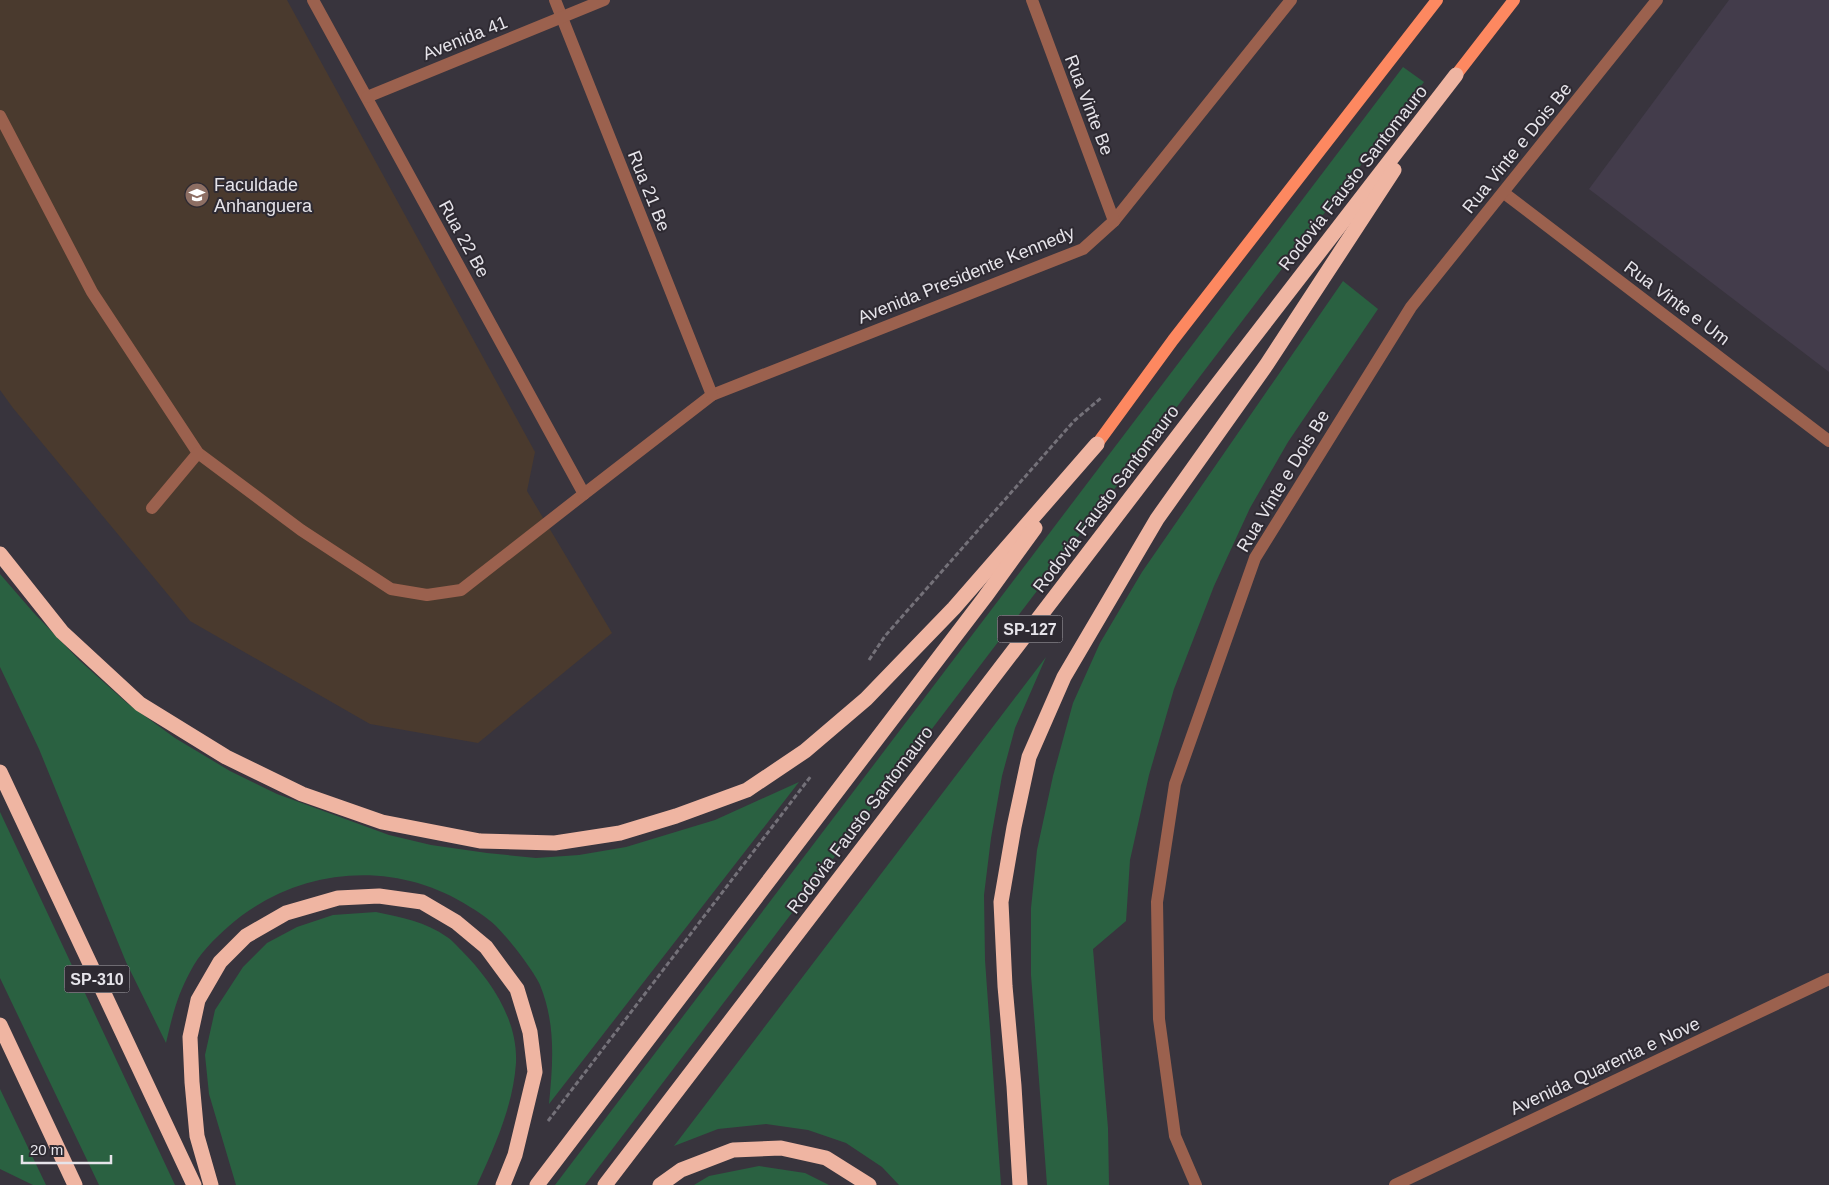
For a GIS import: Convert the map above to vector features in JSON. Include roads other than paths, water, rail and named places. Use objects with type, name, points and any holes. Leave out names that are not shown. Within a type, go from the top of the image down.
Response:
[{"type":"highway","name":"Rodovia Fausto Santomauro","points":[[605,1185],[1456,75]]},
{"type":"highway","points":[[1020,1185],[1005,986],[1001,902],[1029,757],[1064,677],[1157,519],[1267,364],[1456,75]]},
{"type":"highway","name":"Rodovia Fausto Santomauro","points":[[537,1185],[985,597],[1097,444]]},
{"type":"highway","points":[[0,554],[62,632],[140,704],[226,757],[302,794],[382,822],[480,841],[555,843],[620,833],[676,816],[747,790],[806,751],[866,699],[954,608],[1097,444]]},
{"type":"highway","name":"SP-310","points":[[0,772],[194,1185]]},
{"type":"highway","points":[[211,1185],[197,1136],[190,1037],[198,1000],[220,962],[246,936],[286,913],[338,898],[379,896],[422,902],[456,922],[486,947],[517,989],[530,1032],[535,1072],[515,1155],[503,1185]]},
{"type":"highway","points":[[0,1025],[76,1185]]},
{"type":"highway","points":[[660,1185],[681,1170],[733,1150],[781,1148],[826,1158],[869,1185]]},
{"type":"main road","points":[[1424,17],[1428,0]]},
{"type":"main road","points":[[1097,444],[1173,340],[1437,0]]},
{"type":"main road","points":[[1456,75],[1514,0]]},
{"type":"street","name":"Rua 22 Be","points":[[313,0],[584,494]]},
{"type":"street","name":"Rua 21 Be","points":[[554,0],[712,395]]},
{"type":"street","name":"Avenida 41","points":[[367,97],[604,0]]},
{"type":"street","name":"Rua Vinte Be","points":[[1032,0],[1114,221]]},
{"type":"street","name":"Avenida Presidente Kennedy","points":[[0,116],[92,292],[198,453],[301,530],[391,589],[427,595],[461,590],[712,395],[1083,249],[1114,221],[1291,0]]},
{"type":"street","name":"Rua Vinte e Dois Be","points":[[1196,1185],[1175,1136],[1159,1019],[1157,902],[1174,784],[1255,558],[1412,307],[1657,0]]},
{"type":"street","name":"Rua Vinte e Um","points":[[1504,193],[1829,440]]},
{"type":"street","points":[[152,508],[198,453]]},
{"type":"street","name":"Avenida Quarenta e Nove","points":[[1396,1185],[1829,979]]},
{"type":"place","name":"Faculdade Anhanguera","points":[[197,195]]}]
